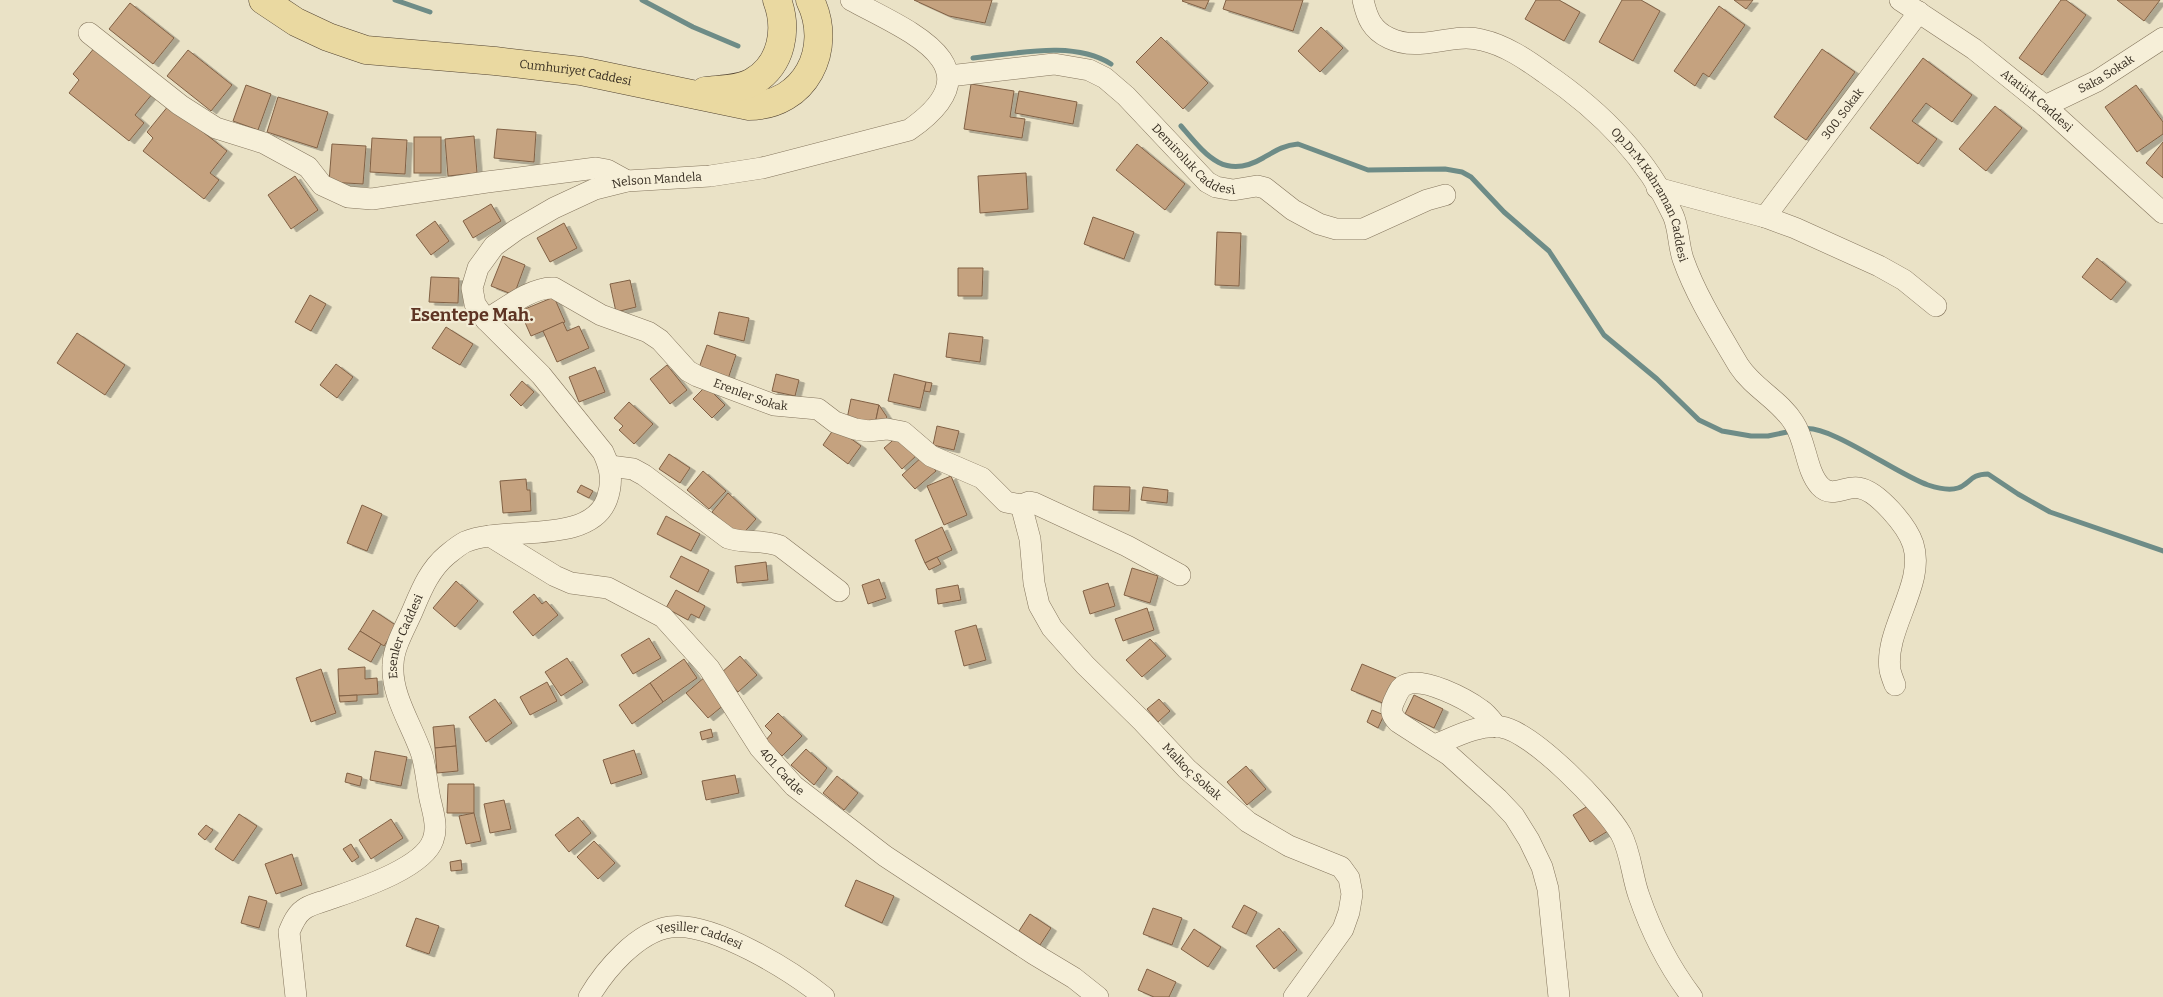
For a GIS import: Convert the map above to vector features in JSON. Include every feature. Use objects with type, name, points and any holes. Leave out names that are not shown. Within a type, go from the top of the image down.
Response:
[{"type":"main road","name":"Cumhuriyet Caddesi","points":[[263,0],[296,22],[328,37],[366,50],[495,61],[581,71],[749,106],[764,106],[788,97],[807,77],[813,64],[818,43],[818,25],[810,0]]},
{"type":"main road","points":[[691,93],[740,87],[754,81],[766,71],[776,57],[783,40],[783,26],[777,0]]},
{"type":"street","points":[[851,0],[928,44],[943,59],[949,76]]},
{"type":"street","name":"Op.Dr.M.Kahraman Caddesi","points":[[1363,0],[1367,18],[1374,28],[1394,40],[1407,44],[1422,44],[1465,37],[1482,40],[1496,45],[1537,67],[1564,86],[1610,125],[1644,166],[1673,216],[1683,258],[1739,366],[1746,376],[1799,431],[1815,478],[1821,487],[1829,492],[1839,492],[1854,487],[1862,488],[1870,493],[1901,522],[1914,546],[1914,575],[1901,612],[1890,657],[1890,670],[1895,685]]},
{"type":"street","name":"Atatürk Caddesi","points":[[1900,0],[1974,49],[2045,106],[2163,213]]},
{"type":"street","name":"300. Sokak","points":[[1765,217],[1919,12]]},
{"type":"street","points":[[89,33],[180,105],[216,128],[264,143],[308,168],[322,185],[348,197],[372,199],[596,168],[607,170],[627,181]]},
{"type":"street","name":"Saka Sokak","points":[[2045,106],[2097,81],[2163,38]]},
{"type":"street","name":"Demiroluk Caddesi","points":[[949,76],[1054,64],[1089,70],[1105,78],[1126,96],[1207,182],[1216,187],[1233,190],[1257,186],[1265,188],[1293,210],[1319,224],[1336,229],[1362,229],[1418,203],[1445,195]]},
{"type":"street","name":"Nelson Mandela","points":[[610,466],[603,452],[547,382],[486,320],[475,304],[472,288],[478,268],[494,246],[516,230],[554,208],[595,189],[627,181],[710,176],[762,168],[909,130],[926,119],[940,101],[949,76]]},
{"type":"street","points":[[1657,188],[1765,217],[1879,266],[1904,280],[1936,306]]},
{"type":"street","name":"Erenler Sokak","points":[[486,320],[534,291],[548,287],[554,288],[601,315],[648,332],[660,340],[688,372],[774,405],[818,409],[835,422],[855,429],[868,431],[887,429],[903,432],[931,456],[977,474],[1006,502],[1021,505],[1029,502],[1034,503],[1127,546],[1180,575]]},
{"type":"street","points":[[610,466],[633,469],[644,475],[728,538],[737,541],[771,542],[780,546],[839,591]]},
{"type":"street","name":"Esenler Caddesi","points":[[296,997],[290,932],[292,924],[302,910],[378,881],[407,867],[424,854],[433,840],[435,822],[422,756],[397,692],[392,666],[397,648],[415,604],[435,566],[465,542],[490,536],[569,528],[584,524],[596,516],[605,504],[611,486],[610,466]]},
{"type":"street","name":"Malkoç Sokak","points":[[1021,505],[1030,539],[1034,583],[1039,605],[1052,628],[1085,665],[1144,722],[1187,769],[1248,822],[1289,846],[1341,867],[1349,878],[1352,894],[1349,912],[1343,929],[1294,997]]},
{"type":"street","name":"401. Cadde","points":[[490,536],[555,576],[570,583],[608,588],[663,616],[709,668],[760,748],[794,786],[885,856],[1034,954],[1074,978],[1098,997]]},
{"type":"street","points":[[1497,727],[1484,711],[1423,682],[1406,684],[1400,688],[1393,703],[1392,716],[1410,730],[1435,745],[1498,799],[1514,816],[1529,840],[1542,867],[1548,889],[1559,997]]},
{"type":"street","points":[[1435,745],[1476,729],[1497,727],[1512,730],[1532,741],[1581,787],[1616,827],[1624,844],[1639,898],[1669,960],[1692,997]]},
{"type":"street","name":"Yeşiller Caddesi","points":[[589,997],[602,975],[624,954],[642,939],[670,927],[700,929],[755,952],[824,997]]},
{"type":"building","points":[[914,0],[992,0],[985,23],[949,16]]},
{"type":"building","points":[[1183,0],[1209,0],[1205,9]]},
{"type":"building","points":[[1226,0],[1303,0],[1293,31],[1223,9]]},
{"type":"building","points":[[1536,0],[1559,0],[1580,12],[1564,41],[1525,19]]},
{"type":"building","points":[[1622,0],[1641,0],[1660,11],[1633,61],[1599,42]]},
{"type":"building","points":[[1734,0],[1753,0],[1746,9]]},
{"type":"building","points":[[2061,0],[2066,0],[2086,15],[2042,75],[2019,58]]},
{"type":"building","points":[[2117,0],[2160,0],[2144,21]]},
{"type":"building","points":[[130,3],[174,38],[153,64],[109,29]]},
{"type":"building","points":[[1719,6],[1745,25],[1709,77],[1703,73],[1695,86],[1674,71]]},
{"type":"building","points":[[1321,27],[1343,48],[1320,72],[1298,51]]},
{"type":"building","points":[[1161,37],[1208,83],[1183,109],[1136,62]]},
{"type":"building","points":[[95,47],[153,93],[135,115],[144,123],[129,141],[69,93],[79,80],[73,74]]},
{"type":"building","points":[[1822,49],[1855,72],[1806,140],[1774,117]]},
{"type":"building","points":[[188,50],[232,85],[211,111],[167,76]]},
{"type":"building","points":[[1923,58],[1972,95],[1952,122],[1926,103],[1912,121],[1937,139],[1918,164],[1870,128]]},
{"type":"building","points":[[971,84],[1014,91],[1010,117],[1025,119],[1022,138],[964,129]]},
{"type":"building","points":[[246,85],[271,94],[258,130],[233,121]]},
{"type":"building","points":[[2136,85],[2163,122],[2163,134],[2137,152],[2105,107]]},
{"type":"building","points":[[1019,91],[1077,102],[1073,124],[1015,113]]},
{"type":"building","points":[[278,97],[328,112],[317,148],[267,132]]},
{"type":"building","points":[[169,105],[227,151],[210,173],[219,180],[204,199],[143,151],[153,138],[147,132]]},
{"type":"building","points":[[1995,106],[2022,128],[1986,171],[1959,149]]},
{"type":"building","points":[[497,129],[536,132],[534,162],[494,158]]},
{"type":"building","points":[[474,136],[477,173],[448,176],[445,139]]},
{"type":"building","points":[[414,137],[441,137],[441,173],[414,173]]},
{"type":"building","points":[[372,138],[407,140],[405,174],[370,172]]},
{"type":"building","points":[[2163,142],[2163,178],[2146,163]]},
{"type":"building","points":[[332,144],[366,146],[363,184],[329,182]]},
{"type":"building","points":[[1137,144],[1185,184],[1165,210],[1116,170]]},
{"type":"building","points":[[1026,173],[1028,209],[980,213],[978,176]]},
{"type":"building","points":[[295,176],[318,210],[291,229],[268,195]]},
{"type":"building","points":[[491,204],[501,221],[473,238],[463,221]]},
{"type":"building","points":[[1093,217],[1134,232],[1124,259],[1084,244]]},
{"type":"building","points":[[435,221],[449,241],[431,255],[416,235]]},
{"type":"building","points":[[564,223],[577,248],[550,262],[537,238]]},
{"type":"building","points":[[1217,232],[1241,233],[1239,286],[1215,285]]},
{"type":"building","points":[[503,256],[525,265],[514,295],[491,286]]},
{"type":"building","points":[[2097,258],[2126,282],[2111,300],[2082,277]]},
{"type":"building","points":[[958,268],[983,268],[982,296],[958,296]]},
{"type":"building","points":[[431,277],[459,278],[458,303],[429,302]]},
{"type":"building","points":[[630,280],[636,307],[616,312],[610,284]]},
{"type":"building","points":[[310,295],[326,304],[311,331],[295,322]]},
{"type":"building","points":[[554,297],[565,322],[531,336],[520,311]]},
{"type":"building","points":[[719,312],[749,318],[744,341],[714,334]]},
{"type":"building","points":[[563,322],[567,331],[579,326],[589,348],[557,362],[543,331]]},
{"type":"building","points":[[446,327],[473,344],[460,365],[432,348]]},
{"type":"building","points":[[77,333],[125,365],[105,395],[57,363]]},
{"type":"building","points":[[949,333],[983,337],[980,362],[946,357]]},
{"type":"building","points":[[707,345],[736,355],[728,379],[699,368]]},
{"type":"building","points":[[336,364],[353,377],[337,398],[320,385]]},
{"type":"building","points":[[667,365],[687,390],[670,404],[650,379]]},
{"type":"building","points":[[595,367],[605,392],[579,402],[569,377]]},
{"type":"building","points":[[776,374],[799,380],[795,396],[772,391]]},
{"type":"building","points":[[894,374],[926,382],[920,408],[888,401]]},
{"type":"building","points":[[522,381],[534,392],[521,406],[510,395]]},
{"type":"building","points":[[926,382],[932,383],[930,392],[924,391]]},
{"type":"building","points":[[706,386],[725,405],[712,418],[693,399]]},
{"type":"building","points":[[851,399],[879,405],[875,424],[847,419]]},
{"type":"building","points":[[629,402],[653,424],[634,444],[619,430],[623,426],[614,418]]},
{"type":"building","points":[[879,405],[887,417],[882,425],[875,424]]},
{"type":"building","points":[[937,426],[959,431],[954,450],[933,445]]},
{"type":"building","points":[[835,427],[861,446],[848,464],[823,445]]},
{"type":"building","points":[[899,435],[917,455],[902,469],[884,448]]},
{"type":"building","points":[[669,454],[690,468],[680,483],[659,469]]},
{"type":"building","points":[[923,456],[936,471],[915,489],[902,475]]},
{"type":"building","points":[[703,471],[726,491],[709,509],[687,490]]},
{"type":"building","points":[[951,476],[967,515],[944,525],[927,486]]},
{"type":"building","points":[[526,479],[527,490],[530,490],[531,511],[503,513],[500,481]]},
{"type":"building","points":[[581,485],[593,491],[589,498],[577,492]]},
{"type":"building","points":[[1094,486],[1130,487],[1129,511],[1093,510]]},
{"type":"building","points":[[1143,487],[1168,490],[1167,503],[1141,500]]},
{"type":"building","points":[[728,493],[756,519],[740,537],[712,512]]},
{"type":"building","points":[[362,505],[382,514],[367,551],[347,543]]},
{"type":"building","points":[[666,516],[700,534],[691,551],[657,534]]},
{"type":"building","points":[[942,527],[952,550],[925,563],[915,540]]},
{"type":"building","points":[[681,556],[709,570],[698,592],[670,577]]},
{"type":"building","points":[[937,557],[941,564],[929,570],[925,563]]},
{"type":"building","points":[[766,562],[768,580],[737,583],[735,566]]},
{"type":"building","points":[[1132,568],[1158,576],[1150,603],[1124,595]]},
{"type":"building","points":[[879,579],[886,598],[868,604],[862,585]]},
{"type":"building","points":[[456,581],[478,601],[455,627],[433,608]]},
{"type":"building","points":[[1108,583],[1115,606],[1090,614],[1083,591]]},
{"type":"building","points":[[958,585],[961,600],[938,604],[936,589]]},
{"type":"building","points":[[676,590],[705,606],[699,618],[691,614],[688,620],[666,608]]},
{"type":"building","points":[[534,594],[542,604],[546,601],[558,615],[533,636],[513,612]]},
{"type":"building","points":[[1147,608],[1154,630],[1123,641],[1115,619]]},
{"type":"building","points":[[373,610],[397,626],[384,646],[360,631]]},
{"type":"building","points":[[976,625],[986,660],[964,666],[955,631]]},
{"type":"building","points":[[360,631],[381,644],[371,662],[348,649]]},
{"type":"building","points":[[649,638],[661,658],[633,674],[621,655]]},
{"type":"building","points":[[1150,639],[1166,656],[1142,677],[1126,660]]},
{"type":"building","points":[[740,656],[757,675],[738,692],[721,673]]},
{"type":"building","points":[[567,658],[583,682],[561,696],[545,672]]},
{"type":"building","points":[[684,659],[697,678],[663,702],[650,683]]},
{"type":"building","points":[[1362,664],[1396,678],[1385,704],[1351,690]]},
{"type":"building","points":[[365,667],[365,679],[377,678],[378,694],[339,696],[338,669]]},
{"type":"building","points":[[321,669],[336,713],[311,722],[296,678]]},
{"type":"building","points":[[705,677],[725,704],[708,718],[686,693]]},
{"type":"building","points":[[547,682],[557,701],[530,715],[520,697]]},
{"type":"building","points":[[650,683],[663,702],[632,724],[619,705]]},
{"type":"building","points":[[357,695],[357,701],[340,702],[339,696]]},
{"type":"building","points":[[1414,695],[1443,709],[1434,728],[1405,714]]},
{"type":"building","points":[[495,699],[512,723],[486,742],[469,717]]},
{"type":"building","points":[[1159,699],[1170,711],[1158,722],[1147,709]]},
{"type":"building","points":[[1372,710],[1384,715],[1378,728],[1367,722]]},
{"type":"building","points":[[778,713],[802,736],[782,756],[766,740],[772,733],[765,726]]},
{"type":"building","points":[[454,725],[456,746],[435,748],[433,727]]},
{"type":"building","points":[[711,729],[713,737],[702,740],[700,732]]},
{"type":"building","points":[[456,746],[458,771],[437,773],[435,748]]},
{"type":"building","points":[[806,749],[827,768],[814,785],[791,765]]},
{"type":"building","points":[[634,750],[642,774],[611,784],[603,760]]},
{"type":"building","points":[[375,751],[407,757],[401,786],[370,780]]},
{"type":"building","points":[[1246,766],[1266,789],[1247,805],[1227,782]]},
{"type":"building","points":[[347,773],[362,777],[360,786],[345,782]]},
{"type":"building","points":[[735,775],[739,793],[706,800],[702,781]]},
{"type":"building","points":[[837,776],[858,793],[844,810],[823,793]]},
{"type":"building","points":[[448,784],[474,784],[474,813],[447,813]]},
{"type":"building","points":[[504,800],[511,829],[490,833],[484,804]]},
{"type":"building","points":[[1591,804],[1608,831],[1590,842],[1573,815]]},
{"type":"building","points":[[474,813],[481,841],[466,844],[459,816]]},
{"type":"building","points":[[239,814],[257,826],[233,861],[215,849]]},
{"type":"building","points":[[578,817],[591,833],[569,852],[555,835]]},
{"type":"building","points":[[391,819],[403,838],[371,859],[359,840]]},
{"type":"building","points":[[206,825],[213,830],[205,840],[198,834]]},
{"type":"building","points":[[594,841],[615,863],[598,879],[577,857]]},
{"type":"building","points":[[351,844],[359,857],[352,862],[343,849]]},
{"type":"building","points":[[292,854],[302,885],[276,894],[265,864]]},
{"type":"building","points":[[461,860],[462,870],[451,871],[450,862]]},
{"type":"building","points":[[856,880],[894,896],[882,923],[845,906]]},
{"type":"building","points":[[249,896],[267,901],[259,928],[241,923]]},
{"type":"building","points":[[1244,905],[1257,912],[1246,934],[1232,927]]},
{"type":"building","points":[[1153,908],[1182,918],[1172,945],[1143,934]]},
{"type":"building","points":[[1030,914],[1051,928],[1040,945],[1019,931]]},
{"type":"building","points":[[416,918],[439,926],[429,954],[406,946]]},
{"type":"building","points":[[1279,928],[1297,950],[1274,969],[1256,946]]},
{"type":"building","points":[[1194,929],[1221,947],[1208,967],[1181,949]]},
{"type":"building","points":[[1147,969],[1176,982],[1169,997],[1154,997],[1138,990]]},
{"type":"waterway","points":[[395,0],[430,12]]},
{"type":"waterway","points":[[642,0],[693,27],[738,46]]},
{"type":"waterway","points":[[973,58],[1044,50],[1062,50],[1079,52],[1111,64]]},
{"type":"waterway","points":[[1181,126],[1198,146],[1216,161],[1237,167],[1249,164],[1280,149],[1298,144],[1368,170],[1445,169],[1462,172],[1471,177],[1504,212],[1549,251],[1604,335],[1657,379],[1699,420],[1722,431],[1751,436],[1768,436],[1792,431]]},
{"type":"waterway","points":[[1803,429],[1814,429],[1846,441],[1915,479],[1935,487],[1954,489],[1962,486],[1974,477],[1988,474],[2050,512],[2163,551]]},
{"type":"district","name":"Esentepe Mah.","points":[[472,315]]}]
